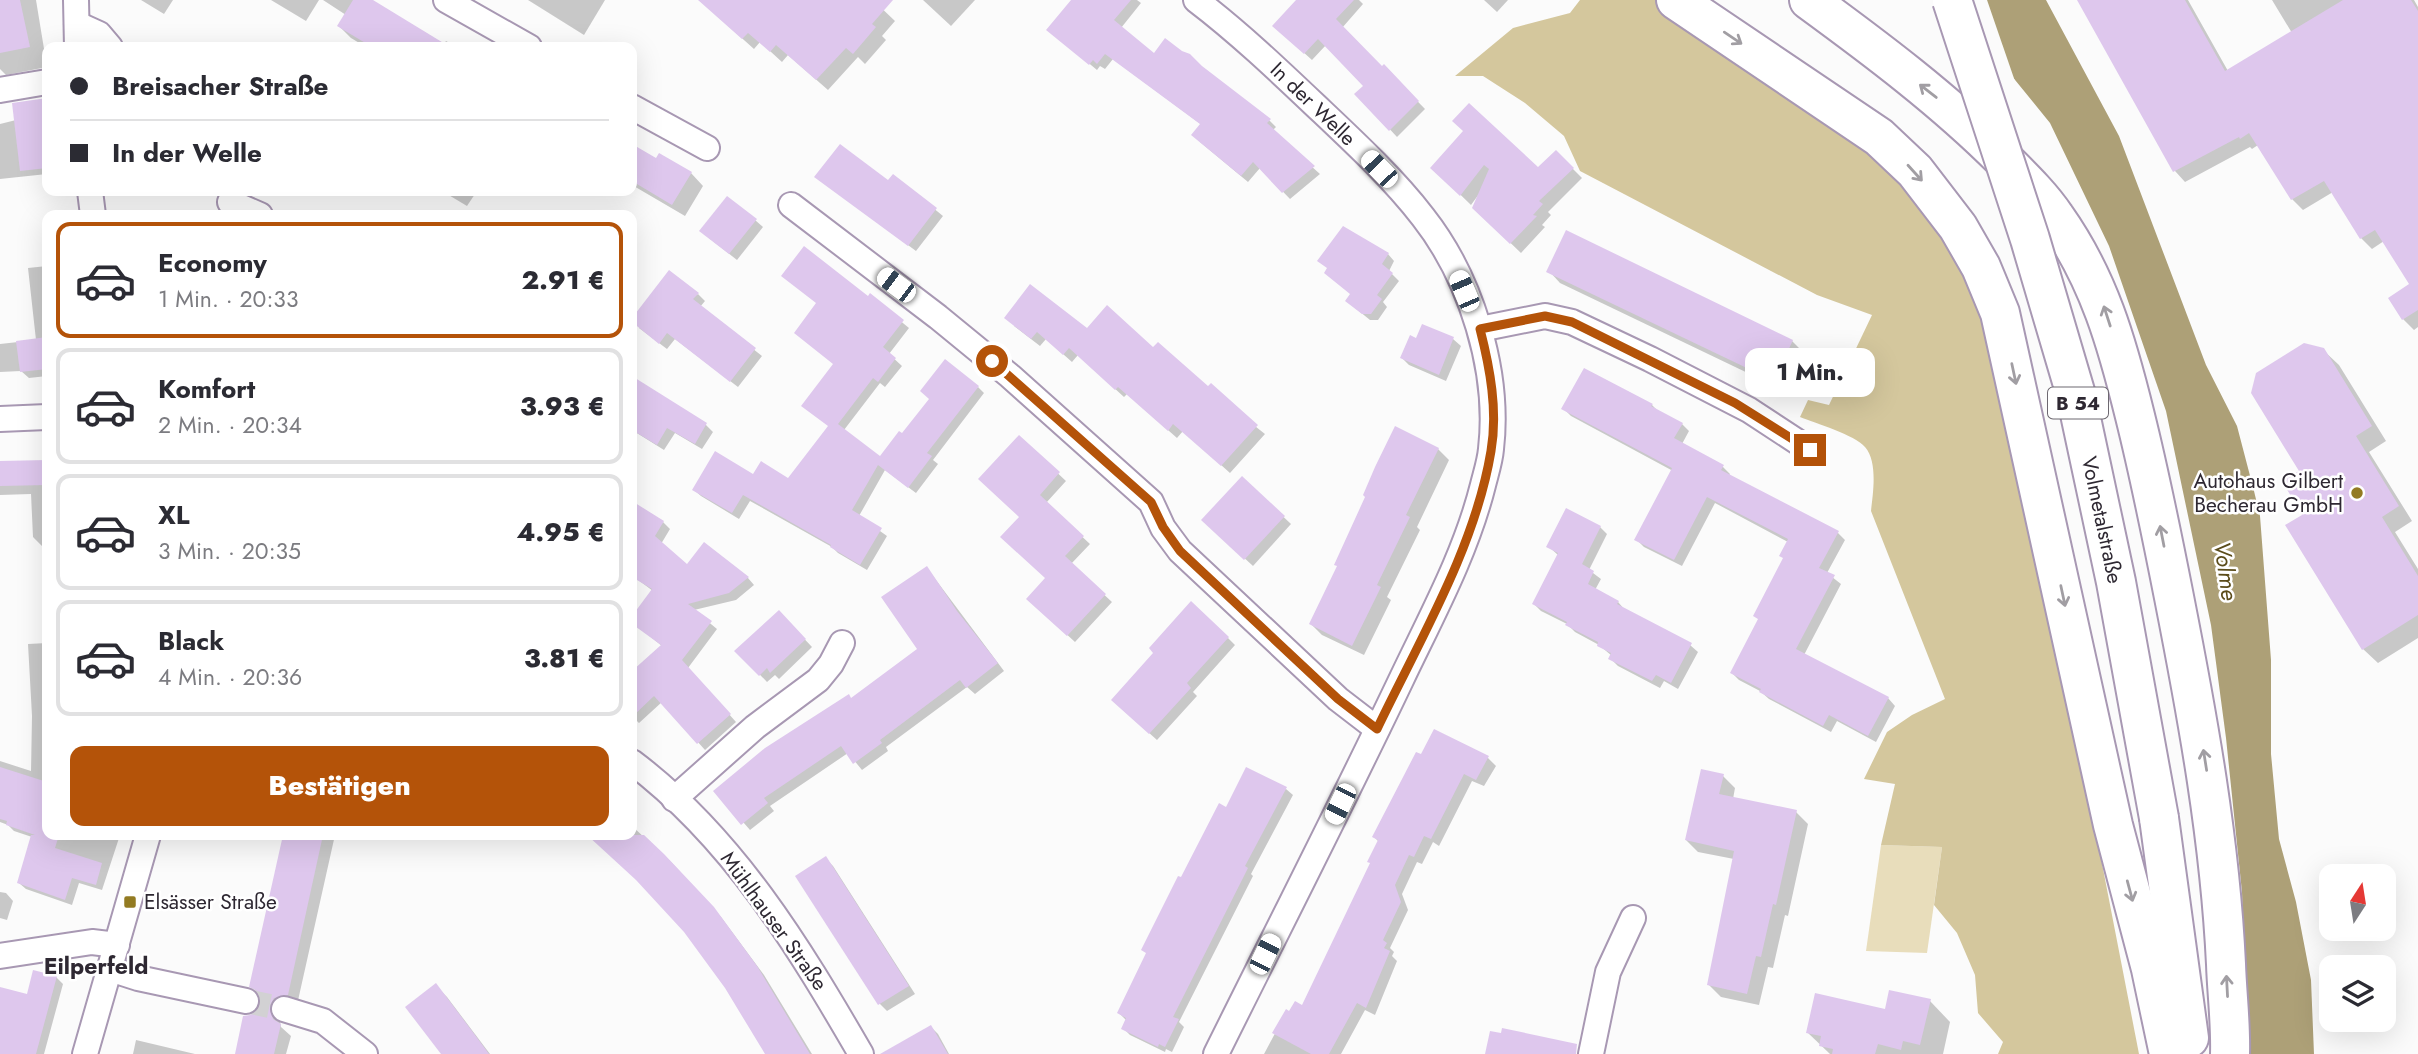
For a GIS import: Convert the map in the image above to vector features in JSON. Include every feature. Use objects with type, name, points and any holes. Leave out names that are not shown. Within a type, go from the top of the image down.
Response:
[{"type":"main road","points":[[1676,0],[1879,138],[1915,171],[1958,227],[1982,267],[2000,313],[2113,825],[2151,970],[2169,1054]]},
{"type":"main road","points":[[1809,0],[1856,34],[1980,135],[2054,215],[2084,263],[2104,305],[2154,494],[2197,713],[2210,794],[2224,921],[2230,1054]]},
{"type":"main road","name":"Volmetalstraße","points":[[1952,0],[2030,239],[2076,395],[2116,582],[2159,818],[2192,1054]]},
{"type":"street","points":[[446,0],[520,42]]},
{"type":"street","name":"In der Welle","points":[[1196,0],[1250,44],[1333,122],[1423,216],[1452,265],[1480,329],[1488,360],[1492,399],[1491,450],[1474,522],[1377,729],[1216,1054]]},
{"type":"street","points":[[76,24],[99,34],[106,42]]},
{"type":"street","points":[[0,90],[42,83]]},
{"type":"street","points":[[637,110],[706,148]]},
{"type":"street","points":[[229,203],[247,210]]},
{"type":"street","points":[[791,205],[938,317],[1010,376],[1151,502],[1163,527],[1180,551],[1338,699],[1377,729]]},
{"type":"street","points":[[1480,329],[1545,316],[1572,322],[1740,405],[1810,450]]},
{"type":"street","points":[[0,419],[42,417]]},
{"type":"street","points":[[674,799],[755,727],[818,680],[831,664],[842,643]]},
{"type":"street","name":"Mühlhauser Straße","points":[[637,766],[713,838],[757,889],[801,951],[862,1054]]},
{"type":"street","points":[[85,1054],[147,840]]},
{"type":"street","points":[[1591,1054],[1608,972],[1633,918]]},
{"type":"street","points":[[0,956],[93,942],[138,978],[246,1001]]},
{"type":"street","points":[[284,1009],[323,1021],[365,1054]]},
{"type":"shaded area","points":[[1580,0],[1661,0],[1854,139],[1947,228],[1990,319],[2084,771],[2139,1054],[1998,1054],[2003,1042],[1978,1013],[1975,975],[1957,933],[1934,905],[1942,847],[1881,845],[1895,784],[1864,779],[1887,732],[1912,715],[1945,699],[1871,511],[1874,478],[1869,453],[1853,438],[1800,417],[1808,400],[1829,405],[1872,315],[1817,295],[1580,171],[1564,136],[1525,103],[1483,76],[1455,76],[1513,28],[1570,13]]},
{"type":"shaded area","points":[[1881,845],[1942,847],[1927,953],[1866,951]]},
{"type":"water","name":"Volme","points":[[1950,0],[2046,0],[2119,136],[2206,365],[2237,426],[2260,516],[2271,660],[2271,754],[2279,839],[2296,902],[2311,980],[2314,1054],[2247,1054],[2242,892],[2226,738],[2211,625],[2166,411],[2109,246],[2050,123]]},
{"type":"pier","points":[[1946,0],[1987,0],[2018,90],[1947,2]]},
{"type":"building","points":[[0,0],[20,0],[30,47],[0,53]]},
{"type":"building","points":[[353,0],[373,0],[442,42],[364,42],[337,26]]},
{"type":"building","points":[[698,0],[893,0],[872,24],[876,27],[853,54],[846,48],[816,80],[776,45],[770,52],[748,33],[742,39]]},
{"type":"building","points":[[1071,0],[1131,0],[1114,20],[1154,53],[1165,38],[1190,54],[1271,119],[1267,123],[1315,166],[1282,193],[1253,162],[1241,176],[1191,135],[1200,124],[1105,54],[1097,64],[1093,60],[1089,65],[1046,30]]},
{"type":"building","points":[[1296,0],[1354,0],[1336,19],[1419,101],[1389,131],[1354,94],[1363,86],[1318,39],[1304,54],[1272,26]]},
{"type":"building","points":[[2077,0],[2185,0],[2225,71],[2343,0],[2411,0],[2418,11],[2418,310],[2402,320],[2388,298],[2409,284],[2375,230],[2360,239],[2324,181],[2291,200],[2249,133],[2173,172]]},
{"type":"building","points":[[42,99],[42,169],[20,171],[12,103]]},
{"type":"building","points":[[1469,103],[1538,167],[1556,150],[1574,168],[1539,201],[1543,204],[1533,215],[1537,216],[1510,244],[1472,208],[1489,169],[1484,165],[1460,196],[1430,168],[1463,131],[1452,121]]},
{"type":"building","points":[[840,144],[888,180],[893,174],[937,208],[908,246],[814,177]]},
{"type":"building","points":[[637,147],[656,158],[659,153],[692,172],[672,205],[637,184]]},
{"type":"building","points":[[727,196],[757,219],[729,254],[699,231]]},
{"type":"building","points":[[1343,226],[1389,253],[1382,264],[1393,273],[1377,295],[1382,299],[1371,314],[1362,314],[1345,301],[1350,294],[1324,273],[1327,268],[1317,261]]},
{"type":"building","points":[[1566,230],[1793,340],[1774,381],[1546,272]]},
{"type":"building","points":[[804,246],[868,296],[870,293],[904,320],[883,347],[896,358],[878,382],[873,378],[838,424],[880,456],[929,399],[920,391],[945,359],[979,386],[927,453],[932,456],[908,488],[878,465],[852,510],[882,528],[860,565],[830,547],[831,545],[743,495],[732,513],[692,490],[715,451],[753,474],[761,461],[788,478],[828,426],[801,406],[833,364],[794,333],[816,303],[781,276]]},
{"type":"building","points":[[669,270],[699,293],[693,299],[756,348],[730,382],[667,333],[659,344],[637,326],[637,312]]},
{"type":"building","points":[[1030,284],[1087,328],[1107,305],[1153,347],[1158,342],[1208,386],[1211,383],[1258,425],[1221,466],[1173,424],[1168,431],[1118,387],[1115,390],[1069,348],[1063,355],[1037,332],[1031,339],[1004,318]]},
{"type":"building","points":[[1422,324],[1454,337],[1439,375],[1400,358],[1410,335],[1416,338]]},
{"type":"building","points":[[42,338],[42,370],[20,372],[16,341]]},
{"type":"building","points":[[2304,343],[2324,348],[2372,426],[2356,436],[2399,506],[2382,517],[2418,576],[2418,615],[2362,650],[2285,525],[2302,515],[2282,481],[2299,471],[2251,393],[2256,373]]},
{"type":"building","points":[[1584,368],[1683,423],[1674,438],[1724,465],[1721,470],[1839,531],[1819,568],[1835,575],[1796,649],[1889,697],[1868,736],[1829,715],[1823,726],[1759,692],[1761,689],[1730,673],[1758,619],[1753,616],[1783,558],[1779,556],[1788,539],[1707,497],[1674,560],[1634,540],[1672,468],[1561,409]]},
{"type":"building","points":[[637,379],[707,423],[695,444],[667,428],[657,445],[637,433]]},
{"type":"building","points":[[1395,426],[1439,448],[1406,515],[1410,517],[1377,585],[1381,587],[1352,646],[1309,624],[1337,566],[1334,565]]},
{"type":"building","points":[[1019,435],[1060,472],[1040,495],[1084,536],[1065,556],[1106,594],[1067,636],[1026,599],[1045,578],[1000,537],[1019,517],[978,479]]},
{"type":"building","points":[[42,460],[42,485],[0,486],[0,461]]},
{"type":"building","points":[[1242,476],[1285,516],[1244,560],[1201,520]]},
{"type":"building","points":[[637,504],[664,521],[655,536],[687,564],[704,542],[749,577],[729,593],[688,604],[712,621],[682,660],[731,714],[697,744],[654,696],[637,712],[637,667],[661,645],[637,628],[637,609],[652,589],[637,580]]},
{"type":"building","points":[[1566,508],[1601,526],[1582,564],[1594,571],[1588,584],[1619,601],[1617,604],[1692,643],[1671,683],[1656,675],[1652,681],[1608,659],[1611,653],[1597,646],[1598,642],[1532,604],[1558,553],[1546,547]]},
{"type":"building","points":[[927,566],[957,611],[998,663],[966,688],[960,680],[880,740],[882,743],[853,764],[841,746],[764,798],[768,803],[741,825],[713,791],[765,748],[849,694],[851,698],[917,649],[881,597]]},
{"type":"building","points":[[1191,601],[1229,637],[1187,683],[1191,688],[1149,734],[1111,700],[1153,653],[1149,648]]},
{"type":"building","points":[[779,610],[806,639],[770,673],[767,668],[759,676],[734,651]]},
{"type":"building","points":[[1434,729],[1489,756],[1476,780],[1464,774],[1431,839],[1424,836],[1414,857],[1409,855],[1395,885],[1401,902],[1383,940],[1387,943],[1384,948],[1390,951],[1366,1008],[1357,1003],[1329,1054],[1311,1054],[1272,1033],[1286,1009],[1289,1011],[1295,1001],[1302,1005],[1370,863],[1367,862],[1378,840],[1372,837],[1416,752],[1421,754]]},
{"type":"building","points":[[0,767],[42,780],[42,840],[57,840],[55,848],[102,863],[96,885],[72,878],[65,900],[17,883],[31,835],[35,835],[6,825],[7,821],[0,819]]},
{"type":"building","points":[[1246,767],[1287,787],[1245,866],[1248,868],[1173,1017],[1179,1019],[1165,1047],[1159,1044],[1158,1047],[1121,1029],[1126,1018],[1117,1013],[1146,953],[1141,950],[1178,876],[1181,877],[1219,803],[1226,807]]},
{"type":"building","points":[[1701,769],[1724,774],[1719,794],[1797,810],[1776,905],[1773,904],[1761,957],[1756,956],[1747,994],[1707,985],[1734,851],[1685,840]]},
{"type":"building","points":[[637,835],[644,835],[664,854],[714,907],[757,966],[810,1054],[765,1054],[725,988],[684,932],[636,880],[592,840],[637,840]]},
{"type":"building","points":[[282,840],[322,840],[288,995],[274,998],[270,1005],[273,1019],[281,1024],[274,1054],[235,1054],[243,1016],[257,1011],[261,1003],[256,990],[249,987]]},
{"type":"building","points":[[826,856],[909,986],[878,1005],[795,876]]},
{"type":"building","points":[[33,970],[57,976],[36,1054],[0,1054],[0,987],[27,994]]},
{"type":"building","points":[[436,983],[489,1054],[441,1054],[405,1007]]},
{"type":"building","points":[[1889,990],[1931,999],[1920,1045],[1903,1041],[1901,1050],[1878,1044],[1875,1054],[1832,1054],[1833,1049],[1819,1046],[1821,1036],[1806,1033],[1815,993],[1885,1009]]},
{"type":"building","points":[[931,1025],[948,1054],[880,1054]]},
{"type":"building","points":[[1502,1028],[1577,1044],[1576,1054],[1485,1054],[1490,1031],[1501,1033]]},
{"type":"tunnel","points":[[246,1001],[284,1009]]},
{"type":"place","name":"Autohaus Gilbert Becherau GmbH","points":[[2357,493]]},
{"type":"place","name":"Elsässer Straße","points":[[130,902]]},
{"type":"district","name":"Eilperfeld","points":[[96,966]]},
{"type":"route","points":[[992,361],[1151,502],[1163,527],[1180,551],[1338,699],[1377,729],[1474,522],[1491,450],[1492,399],[1488,360],[1480,329],[1545,316],[1572,322],[1749,410],[1810,450]]}]
